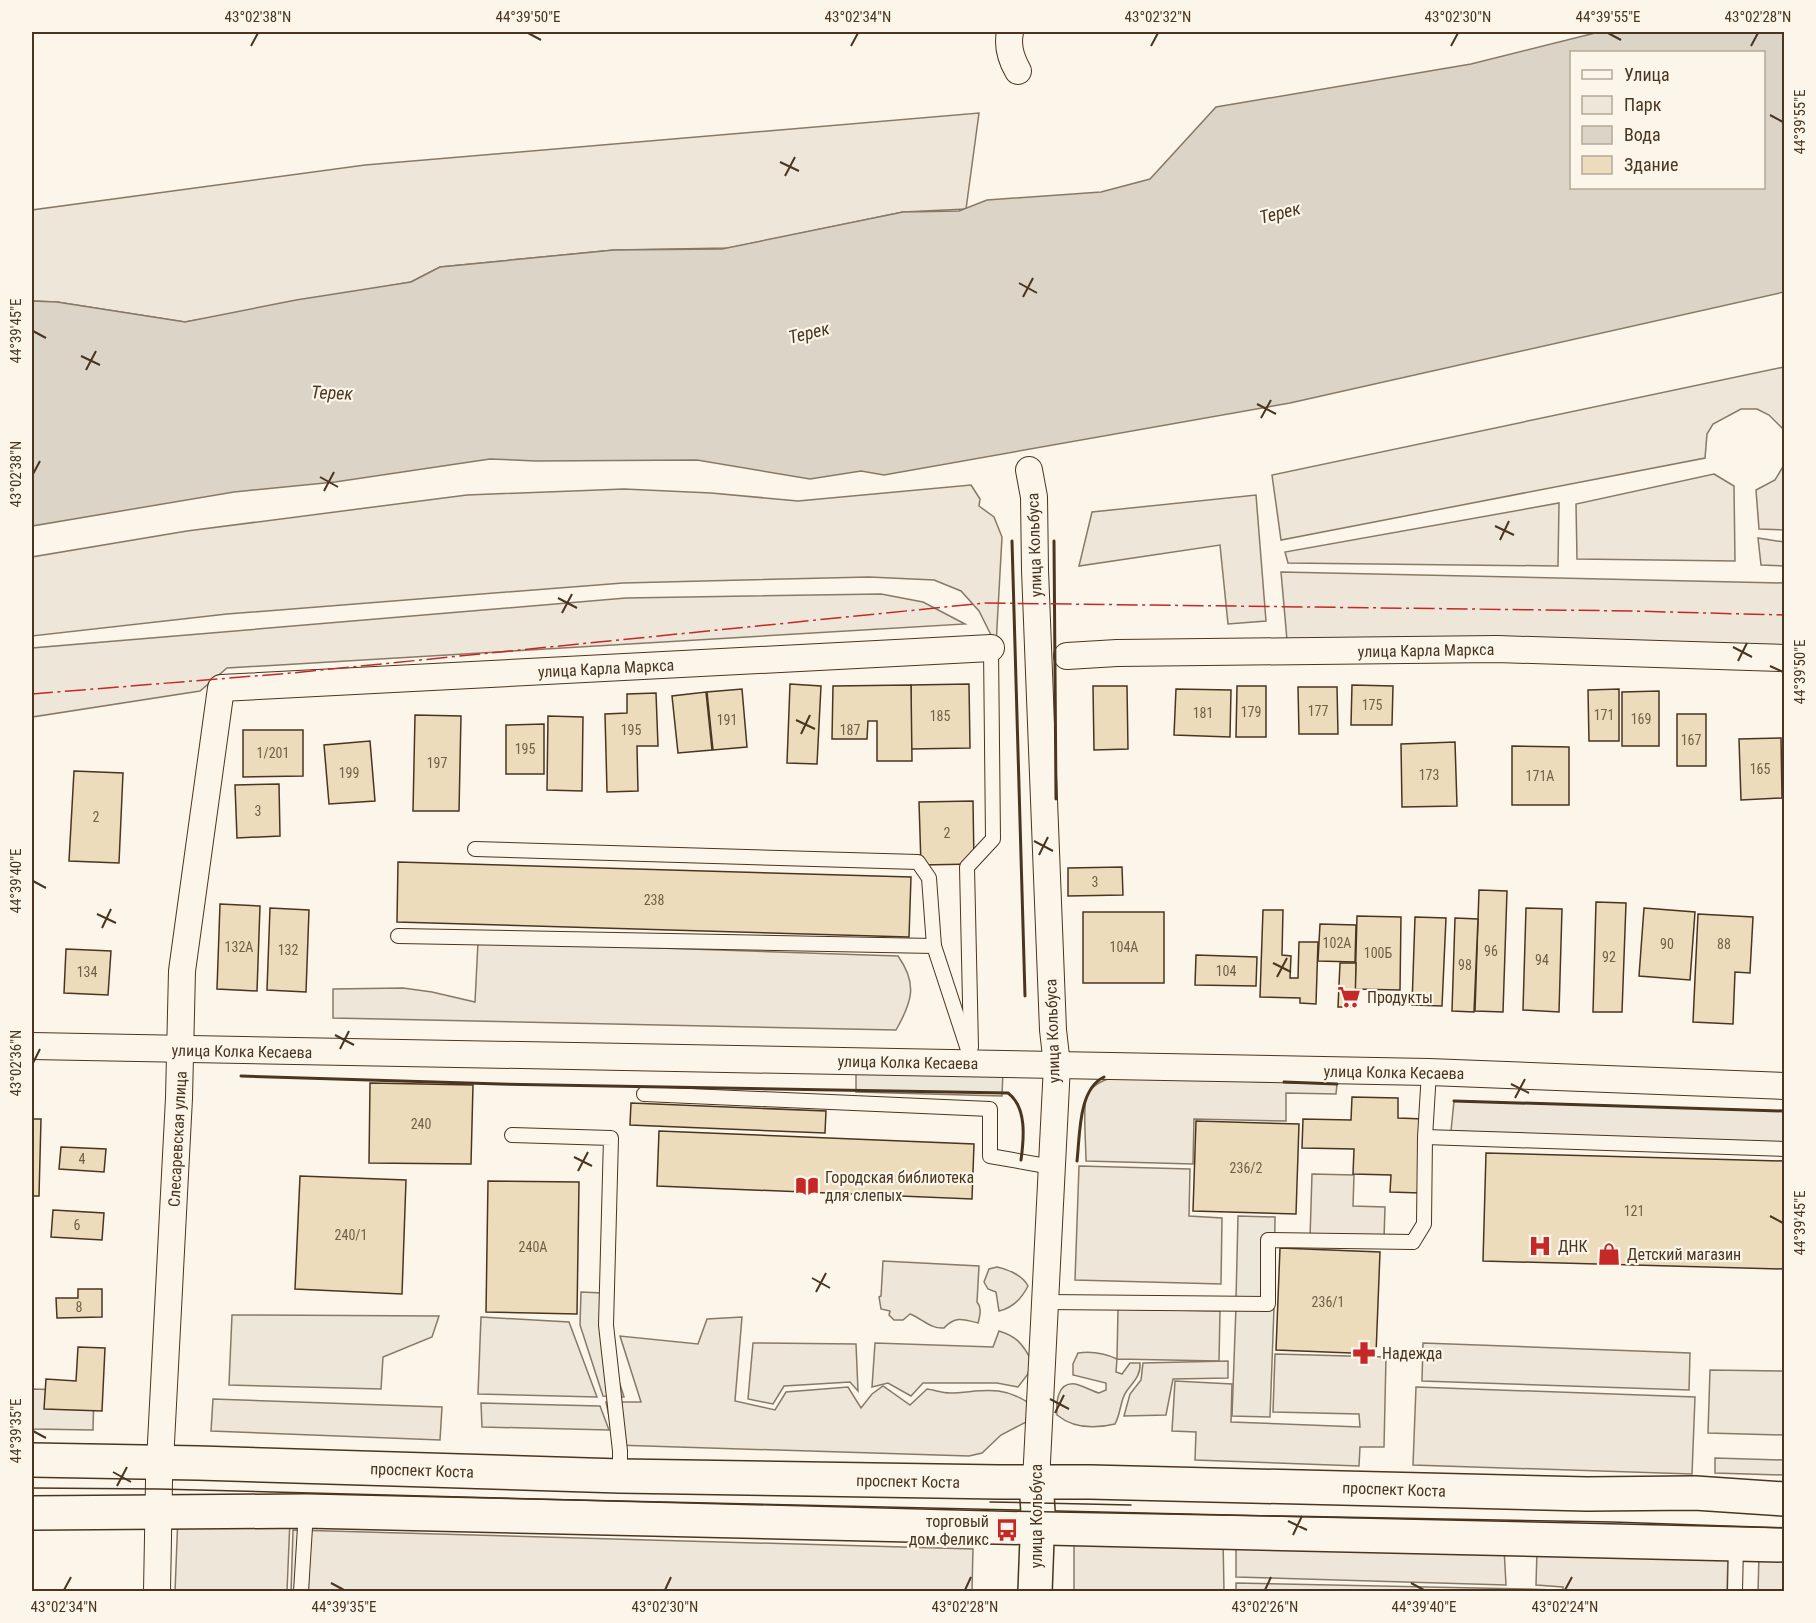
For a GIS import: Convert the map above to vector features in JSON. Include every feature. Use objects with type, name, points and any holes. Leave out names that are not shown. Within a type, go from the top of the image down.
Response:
[{"type":"main road","name":"проспект Коста","points":[[32,1460],[620,1476],[1305,1486],[1587,1494],[1695,1494],[1785,1499]]},
{"type":"main road","name":"улица Кольбуса","points":[[1035,1592],[1038,1527],[1036,1482]]},
{"type":"main road","points":[[32,1513],[158,1514],[306,1511],[1785,1545]]},
{"type":"street","points":[[1010,32],[1008,40],[1011,60],[1018,71]]},
{"type":"street","name":"улица Кольбуса","points":[[1029,470],[1034,497],[1052,1006],[1057,1065],[1036,1482]]},
{"type":"street","name":"улица Карла Маркса","points":[[221,688],[991,648]]},
{"type":"street","name":"улица Карла Маркса","points":[[1067,656],[1118,653],[1497,649],[1785,658]]},
{"type":"street","name":"Слесаревская улица","points":[[157,1592],[160,1462],[181,1050],[182,971],[221,688]]},
{"type":"street","name":"улица Колка Кесаева","points":[[32,1046],[1429,1072],[1785,1086]]},
{"type":"lane","points":[[972,1062],[967,867],[993,839],[991,648]]},
{"type":"lane","points":[[475,849],[918,862],[929,878],[934,946],[972,1062]]},
{"type":"lane","points":[[398,936],[934,946]]},
{"type":"lane","points":[[1046,1302],[1268,1304],[1268,1240],[1413,1242],[1424,1224],[1425,1137],[1429,1072]]},
{"type":"lane","points":[[644,1095],[990,1109],[990,1156],[1052,1167]]},
{"type":"lane","points":[[512,1135],[611,1137],[606,1325],[620,1451],[620,1476]]},
{"type":"lane","points":[[1425,1137],[1785,1149]]},
{"type":"lane","points":[[301,1592],[306,1511]]},
{"type":"lane","points":[[1736,1544],[1736,1592]]},
{"type":"green space","points":[[979,113],[966,209],[903,212],[729,248],[614,250],[440,267],[411,282],[185,322],[57,302],[32,301],[32,210],[365,165]]},
{"type":"green space","points":[[1784,367],[1784,432],[1769,415],[1757,409],[1741,409],[1713,424],[1707,434],[1705,458],[1281,540],[1272,475]]},
{"type":"green space","points":[[1784,465],[1784,530],[1759,529],[1756,490],[1775,480]]},
{"type":"green space","points":[[1714,474],[1734,486],[1735,561],[1577,559],[1576,504]]},
{"type":"green space","points":[[971,485],[980,499],[979,506],[994,517],[1002,537],[996,645],[979,611],[961,591],[934,580],[869,577],[623,583],[227,614],[32,636],[32,557],[187,531],[467,495],[624,489],[711,493],[798,501]]},
{"type":"green space","points":[[1256,495],[1266,621],[1228,624],[1220,545],[1079,566],[1092,512]]},
{"type":"green space","points":[[1559,503],[1558,566],[1288,563],[1285,552]]},
{"type":"green space","points":[[1758,538],[1784,542],[1784,566],[1761,565]]},
{"type":"green space","points":[[1281,572],[1784,583],[1784,647],[1287,640]]},
{"type":"green space","points":[[881,594],[923,602],[965,624],[227,668],[200,691],[32,717],[32,648],[626,598]]},
{"type":"green space","points":[[478,942],[898,956],[908,975],[909,1002],[896,1030],[333,1018],[333,989],[403,988],[475,1002]]},
{"type":"green space","points":[[1120,1077],[1337,1084],[1336,1094],[1286,1093],[1286,1121],[1194,1119],[1193,1164],[1086,1161],[1085,1112],[1088,1094],[1099,1083]]},
{"type":"green space","points":[[1454,1101],[1784,1111],[1784,1143],[1451,1131]]},
{"type":"green space","points":[[1079,1166],[1190,1169],[1189,1216],[1222,1218],[1221,1284],[1075,1280]]},
{"type":"green space","points":[[1312,1174],[1354,1175],[1353,1206],[1385,1207],[1384,1239],[1310,1238]]},
{"type":"green space","points":[[883,1261],[979,1266],[977,1302],[980,1312],[978,1323],[956,1320],[944,1328],[939,1328],[910,1314],[903,1320],[894,1320],[889,1315],[890,1311],[881,1309],[879,1297],[881,1296]]},
{"type":"green space","points":[[997,1267],[1015,1273],[1028,1286],[1016,1302],[999,1311],[996,1292],[988,1289],[984,1282],[989,1269]]},
{"type":"green space","points":[[1118,1309],[1220,1311],[1219,1361],[1117,1359]]},
{"type":"green space","points":[[481,1317],[569,1322],[597,1397],[478,1394]]},
{"type":"green space","points":[[742,1317],[735,1401],[775,1410],[786,1392],[848,1387],[861,1408],[872,1394],[883,1386],[910,1405],[927,1389],[944,1393],[990,1390],[1009,1393],[1029,1403],[1028,1421],[1001,1435],[982,1453],[969,1456],[615,1445],[606,1402],[641,1402],[620,1336],[698,1344],[707,1319]]},
{"type":"green space","points":[[999,1331],[1018,1341],[1031,1360],[1028,1374],[1018,1387],[997,1383],[923,1383],[911,1396],[888,1383],[872,1387],[875,1343],[993,1347]]},
{"type":"green space","points":[[753,1343],[856,1344],[858,1391],[850,1382],[784,1386],[773,1404],[748,1399]]},
{"type":"green space","points":[[1423,1343],[1690,1353],[1689,1390],[1422,1381]]},
{"type":"green space","points":[[1078,1353],[1098,1353],[1117,1359],[1116,1372],[1122,1374],[1130,1363],[1140,1363],[1140,1368],[1136,1379],[1124,1396],[1115,1424],[1085,1427],[1070,1423],[1057,1415],[1059,1394],[1064,1386],[1075,1384],[1099,1393],[1106,1390],[1106,1383],[1073,1375],[1073,1364]]},
{"type":"green space","points":[[1275,1354],[1386,1357],[1384,1447],[1360,1447],[1359,1466],[1195,1460],[1196,1432],[1172,1431],[1175,1381],[1232,1384],[1231,1422],[1360,1427],[1359,1414],[1273,1412]]},
{"type":"green space","points":[[1228,1361],[1228,1378],[1173,1379],[1166,1415],[1124,1416],[1130,1394],[1141,1380],[1143,1363]]},
{"type":"green space","points":[[1416,1387],[1695,1397],[1692,1474],[1413,1465]]},
{"type":"green space","points":[[32,1389],[94,1391],[93,1430],[32,1429]]},
{"type":"green space","points":[[213,1399],[442,1407],[440,1440],[211,1431]]},
{"type":"green space","points":[[1715,1458],[1784,1460],[1784,1475],[1715,1473]]},
{"type":"green space","points":[[178,1515],[290,1520],[287,1591],[175,1592]]},
{"type":"green space","points":[[293,1530],[973,1549],[972,1591],[291,1592]]},
{"type":"green space","points":[[1074,1537],[1223,1539],[1224,1591],[1074,1592]]},
{"type":"green space","points":[[1236,1544],[1504,1548],[1506,1585],[1236,1577]]},
{"type":"green space","points":[[1537,1550],[1728,1556],[1727,1591],[1563,1592],[1563,1587],[1536,1585]]},
{"type":"green space","points":[[1759,1555],[1784,1556],[1784,1591],[1758,1592]]},
{"type":"shaded area","points":[[856,1067],[1003,1071],[1002,1096],[856,1092]]},
{"type":"shaded area","points":[[1238,1216],[1275,1217],[1274,1301],[1236,1300]]},
{"type":"shaded area","points":[[581,1292],[603,1293],[601,1325],[624,1397],[603,1396],[580,1325]]},
{"type":"shaded area","points":[[1236,1306],[1274,1308],[1270,1417],[1232,1416]]},
{"type":"shaded area","points":[[232,1315],[439,1316],[432,1337],[383,1357],[381,1389],[229,1385]]},
{"type":"shaded area","points":[[1710,1370],[1784,1371],[1784,1435],[1708,1433]]},
{"type":"shaded area","points":[[481,1403],[600,1406],[609,1430],[482,1427]]},
{"type":"shaded area","points":[[1236,1583],[1527,1589],[1557,1590],[1236,1592]]},
{"type":"water","name":"Терек","points":[[1599,32],[1784,32],[1784,292],[1290,403],[884,475],[861,471],[810,479],[697,460],[490,459],[335,482],[234,492],[32,526],[32,301],[57,302],[185,322],[296,300],[411,282],[440,267],[614,250],[722,249],[903,212],[959,211],[987,200],[1101,192],[1150,179],[1216,107],[1471,64]]},
{"type":"building","points":[[790,684],[821,686],[817,764],[787,763]]},
{"type":"building","points":[[969,684],[970,748],[911,749],[911,685]]},
{"type":"building","points":[[911,685],[912,761],[877,761],[877,721],[868,721],[867,739],[832,739],[833,686]]},
{"type":"building","points":[[1352,685],[1393,686],[1392,725],[1351,725]]},
{"type":"building","points":[[1093,686],[1127,686],[1128,749],[1094,750]]},
{"type":"building","points":[[1237,686],[1266,686],[1266,737],[1236,737]]},
{"type":"building","points":[[1298,687],[1337,687],[1338,734],[1299,734]]},
{"type":"building","points":[[742,689],[747,747],[713,750],[707,692]]},
{"type":"building","points":[[1176,689],[1231,690],[1230,737],[1174,735]]},
{"type":"building","points":[[1619,689],[1619,741],[1589,741],[1588,690]]},
{"type":"building","points":[[1659,691],[1659,746],[1622,746],[1622,692]]},
{"type":"building","points":[[706,692],[712,750],[678,753],[672,696]]},
{"type":"building","points":[[656,693],[658,746],[637,746],[638,791],[607,792],[605,714],[627,713],[627,694]]},
{"type":"building","points":[[1677,714],[1706,714],[1706,766],[1677,766]]},
{"type":"building","points":[[415,715],[461,716],[459,811],[413,811]]},
{"type":"building","points":[[548,716],[583,717],[582,791],[547,790]]},
{"type":"building","points":[[544,724],[544,774],[506,774],[506,725]]},
{"type":"building","points":[[243,730],[303,730],[303,776],[243,777]]},
{"type":"building","points":[[1781,738],[1782,798],[1741,800],[1739,739]]},
{"type":"building","points":[[370,741],[375,801],[329,804],[324,745]]},
{"type":"building","points":[[1455,742],[1457,806],[1402,807],[1401,744]]},
{"type":"building","points":[[1512,746],[1569,747],[1569,805],[1512,805]]},
{"type":"building","points":[[74,771],[123,773],[119,863],[69,861]]},
{"type":"building","points":[[279,784],[280,836],[237,838],[235,785]]},
{"type":"building","points":[[973,801],[974,864],[921,865],[919,802]]},
{"type":"building","points":[[398,862],[911,877],[909,937],[397,922]]},
{"type":"building","points":[[1122,867],[1123,895],[1068,896],[1068,868]]},
{"type":"building","points":[[1479,890],[1507,891],[1503,1012],[1475,1011]]},
{"type":"building","points":[[1596,902],[1626,903],[1622,1012],[1593,1012]]},
{"type":"building","points":[[220,904],[260,906],[257,991],[217,989]]},
{"type":"building","points":[[270,908],[309,910],[306,992],[267,990]]},
{"type":"building","points":[[1526,908],[1562,909],[1559,1012],[1523,1010]]},
{"type":"building","points":[[1644,908],[1695,912],[1690,980],[1639,976]]},
{"type":"building","points":[[1263,910],[1283,910],[1282,955],[1291,956],[1290,978],[1298,978],[1299,942],[1318,942],[1316,1004],[1300,1003],[1300,998],[1260,997]]},
{"type":"building","points":[[1083,912],[1164,912],[1164,983],[1083,983]]},
{"type":"building","points":[[1698,914],[1753,917],[1750,973],[1735,972],[1733,1024],[1693,1022]]},
{"type":"building","points":[[1357,916],[1401,917],[1400,990],[1355,989]]},
{"type":"building","points":[[1415,917],[1446,918],[1442,1006],[1412,1005]]},
{"type":"building","points":[[1455,918],[1478,919],[1474,1012],[1452,1011]]},
{"type":"building","points":[[1320,924],[1356,925],[1355,962],[1318,961]]},
{"type":"building","points":[[66,949],[111,951],[108,995],[64,993]]},
{"type":"building","points":[[1196,955],[1257,957],[1256,986],[1195,985]]},
{"type":"building","points":[[1340,963],[1356,963],[1355,1007],[1338,1007]]},
{"type":"building","points":[[370,1083],[473,1085],[471,1164],[369,1163]]},
{"type":"building","points":[[1352,1097],[1398,1098],[1398,1118],[1424,1119],[1421,1193],[1390,1192],[1391,1175],[1353,1174],[1354,1149],[1302,1148],[1303,1119],[1351,1120]]},
{"type":"building","points":[[631,1103],[826,1111],[825,1133],[630,1125]]},
{"type":"building","points":[[32,1119],[41,1119],[39,1196],[32,1196]]},
{"type":"building","points":[[1196,1121],[1299,1124],[1296,1214],[1193,1211]]},
{"type":"building","points":[[659,1131],[974,1144],[972,1199],[657,1186]]},
{"type":"building","points":[[61,1147],[106,1149],[104,1172],[59,1169]]},
{"type":"building","points":[[1486,1153],[1784,1161],[1784,1269],[1483,1261]]},
{"type":"building","points":[[300,1176],[406,1180],[402,1294],[295,1289]]},
{"type":"building","points":[[488,1181],[579,1182],[577,1314],[486,1312]]},
{"type":"building","points":[[53,1210],[104,1213],[102,1240],[51,1237]]},
{"type":"building","points":[[1280,1248],[1380,1252],[1376,1354],[1276,1350]]},
{"type":"building","points":[[78,1289],[102,1289],[102,1317],[57,1318],[56,1298],[78,1298]]},
{"type":"building","points":[[78,1347],[105,1348],[102,1411],[44,1409],[46,1379],[76,1381]]},
{"type":"tram line","points":[[32,1488],[159,1489],[997,1511],[1613,1522],[1784,1528]]},
{"type":"tram line","points":[[990,1502],[1131,1505]]},
{"type":"wall","points":[[1012,541],[1025,996]]},
{"type":"wall","points":[[1054,541],[1056,799]]},
{"type":"wall","points":[[241,1076],[500,1084],[1008,1093],[1018,1106],[1023,1123],[1021,1160]]},
{"type":"wall","points":[[1077,1161],[1085,1102],[1095,1083],[1104,1077]]},
{"type":"wall","points":[[1284,1082],[1337,1084]]},
{"type":"wall","points":[[1454,1101],[1784,1111]]},
{"type":"power","points":[[32,694],[292,673],[985,603],[1784,615]]},
{"type":"place","name":"Продукты","points":[[1349,997]]},
{"type":"place","name":"Городская библиотека для слепых","points":[[807,1186]]},
{"type":"place","name":"ДНК","points":[[1540,1246]]},
{"type":"place","name":"Детский магазин","points":[[1609,1254]]},
{"type":"place","name":"Надежда","points":[[1364,1353]]},
{"type":"place","name":"торговый дом Феликс","points":[[1007,1530]]}]
